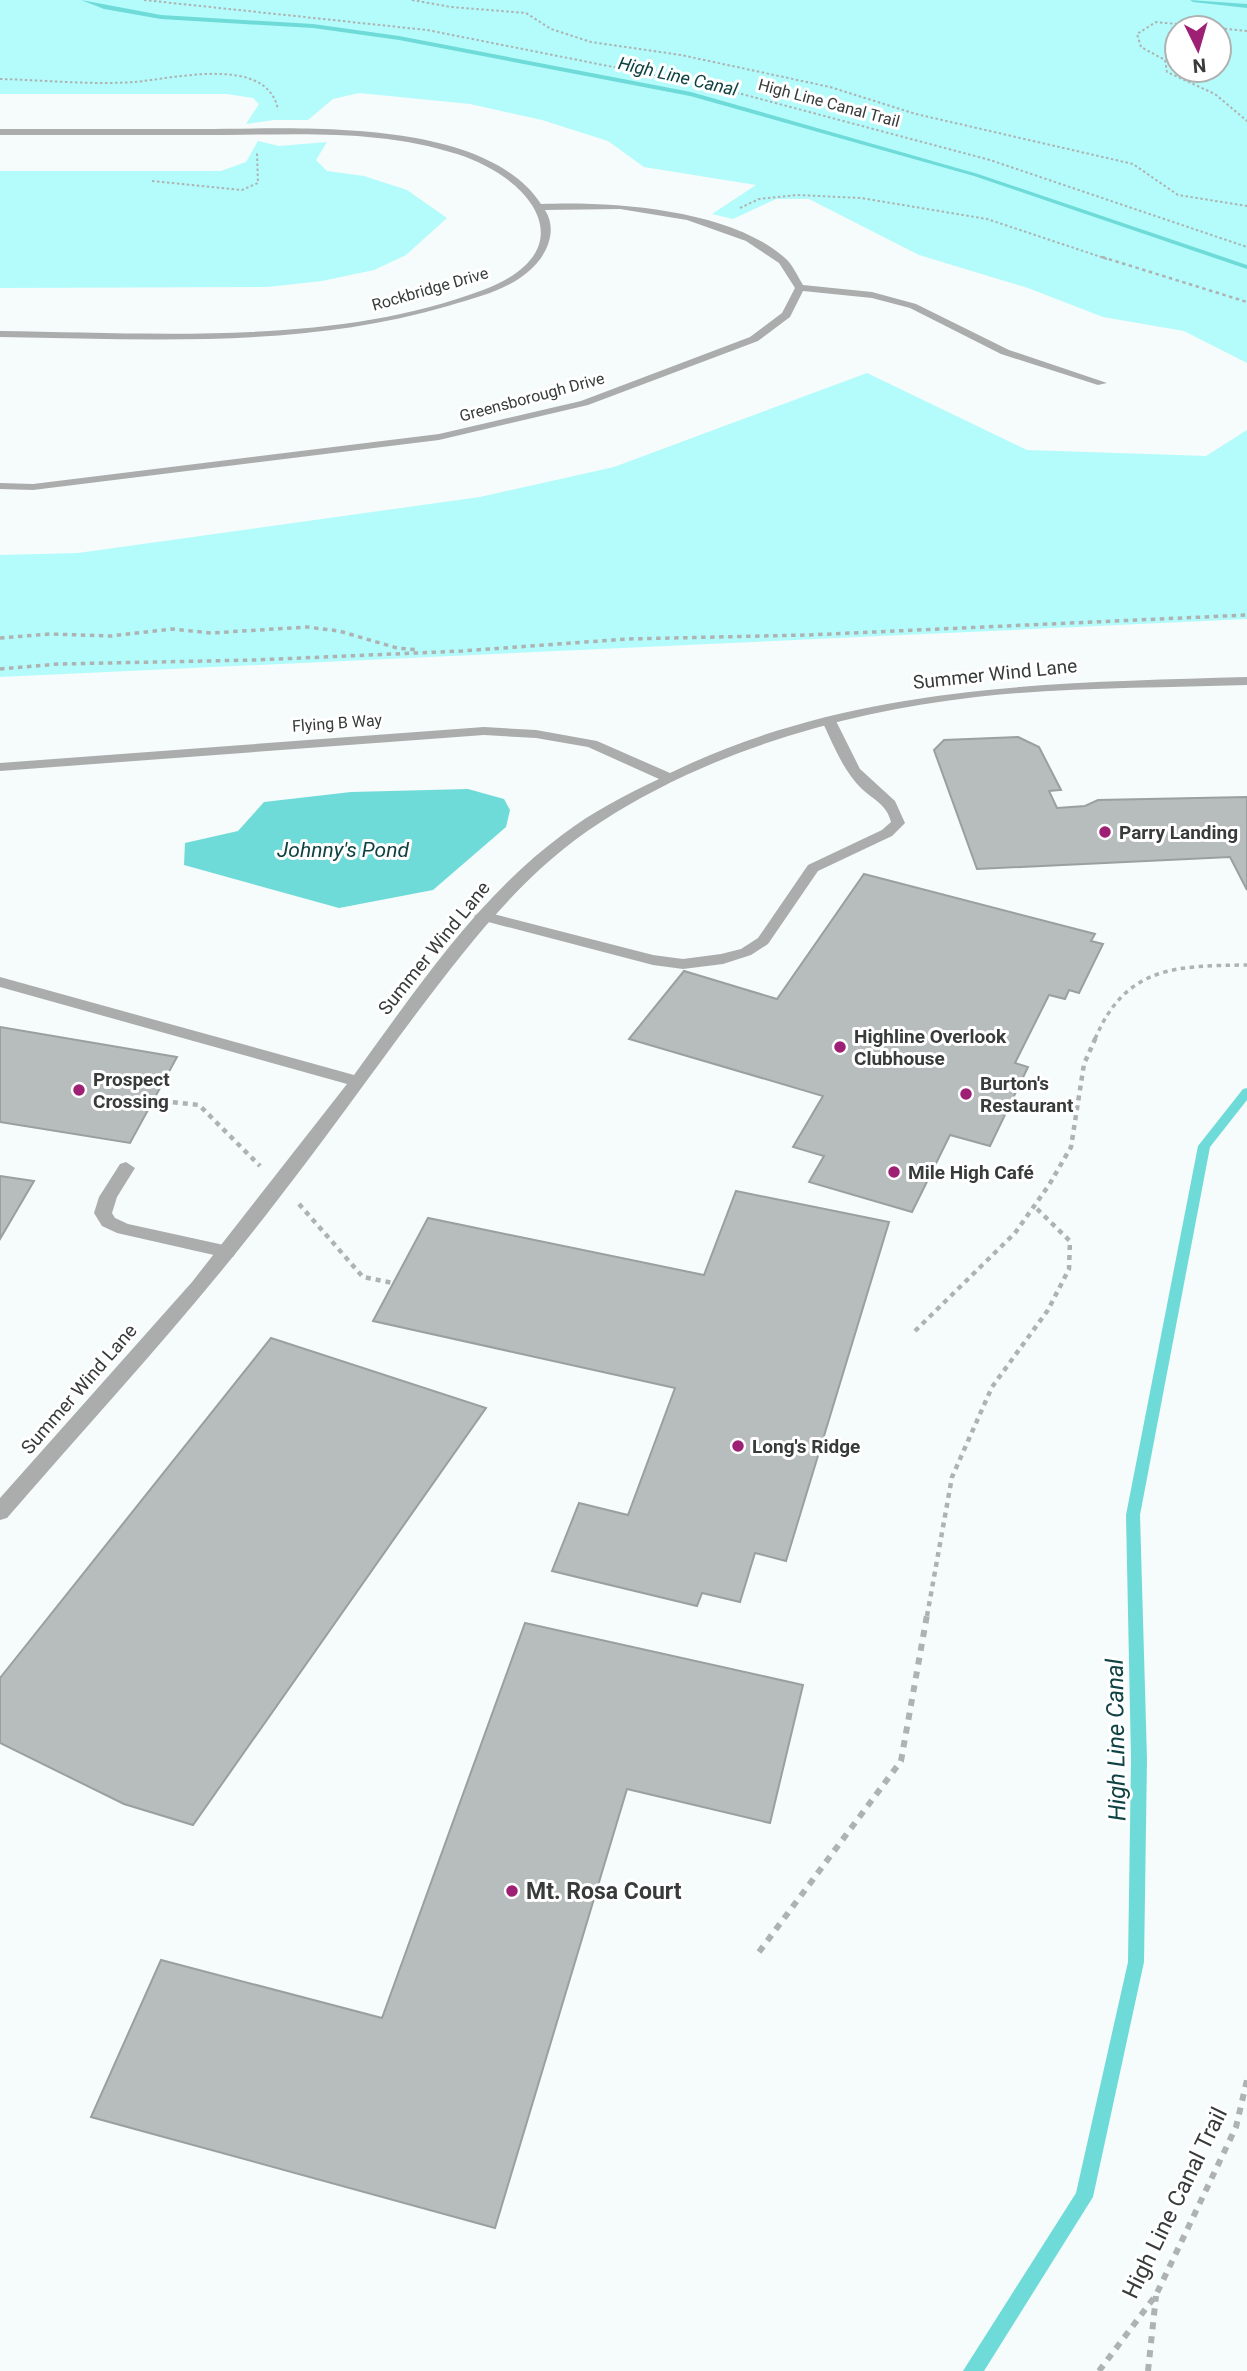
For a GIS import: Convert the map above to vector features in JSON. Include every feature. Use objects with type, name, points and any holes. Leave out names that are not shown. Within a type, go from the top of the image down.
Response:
[{"type":"street","points":[[0,132],[308,131],[392,139],[463,153],[523,185],[542,207],[620,206],[689,218],[749,239],[783,261],[800,288],[872,295],[913,306],[1006,352],[1102,383]]},
{"type":"street","name":"Rockbridge Drive","points":[[0,334],[259,337],[345,327],[410,314],[495,289],[539,259],[548,238],[542,207]]},
{"type":"street","name":"Greensborough Drive","points":[[0,486],[33,487],[439,437],[584,403],[754,339],[786,316],[800,288]]},
{"type":"street","name":"Summer Wind Lane","points":[[0,1512],[227,1252],[482,916],[542,857],[597,818],[669,778],[771,738],[830,721],[973,693],[1041,687],[1247,681]]},
{"type":"street","points":[[482,916],[653,960],[703,963],[746,952],[763,941],[813,868],[887,833],[898,823],[890,802],[863,783],[852,767],[830,721]]},
{"type":"street","name":"Flying B Way","points":[[0,767],[484,731],[536,734],[592,744],[669,778]]},
{"type":"street","points":[[0,982],[357,1081]]},
{"type":"street","points":[[126,1168],[103,1213],[108,1222],[123,1229],[227,1252]]},
{"type":"path","name":"High Line Canal Trail","points":[[144,0],[427,30],[719,88],[990,160],[1247,247]]},
{"type":"path","points":[[412,0],[451,7],[526,13],[551,29],[580,39],[681,55],[830,88],[916,114],[1133,164],[1153,173],[1160,183],[1183,197],[1247,206]]},
{"type":"path","points":[[1247,31],[1168,22],[1149,24],[1137,34],[1141,47],[1165,61],[1167,72],[1214,94],[1247,121]]},
{"type":"path","points":[[708,225],[759,199],[797,195],[861,198],[987,219],[1178,283],[1247,302]]},
{"type":"path","points":[[0,669],[58,664],[440,652],[627,639],[808,635],[1247,615]]},
{"type":"path","points":[[0,638],[50,634],[111,636],[172,629],[211,633],[307,627],[339,631],[397,648],[440,652]]},
{"type":"path","points":[[915,1331],[1015,1233],[1071,1147],[1084,1064],[1104,1017],[1142,978],[1184,965],[1247,965]]},
{"type":"path","points":[[153,1100],[199,1105],[267,1173]]},
{"type":"path","points":[[296,1202],[363,1277],[393,1283]]},
{"type":"path","points":[[759,1952],[901,1761],[952,1477],[992,1387],[1048,1310],[1069,1269],[1070,1241],[1034,1206]]},
{"type":"path","name":"High Line Canal Trail","points":[[1099,2371],[1156,2295],[1236,2127],[1247,2080]]},
{"type":"path","points":[[1148,2371],[1156,2295]]},
{"type":"shaded area","points":[[0,0],[1247,0],[1247,363],[1184,331],[1103,317],[1028,288],[919,255],[809,199],[776,199],[733,219],[712,214],[756,185],[644,167],[608,141],[542,120],[470,104],[359,93],[333,99],[308,120],[274,120],[246,124],[259,104],[253,98],[227,94],[0,94]]},
{"type":"shaded area","points":[[258,141],[279,146],[327,142],[316,160],[327,171],[364,176],[407,190],[447,218],[406,255],[374,270],[322,281],[267,287],[0,288],[0,171],[221,171],[246,162]]},
{"type":"shaded area","points":[[867,373],[1027,450],[1206,456],[1247,430],[1247,619],[0,677],[0,555],[78,553],[480,497],[614,467]]},
{"type":"water","name":"Johnny's Pond","points":[[468,789],[504,799],[510,810],[506,827],[433,890],[339,908],[184,865],[185,843],[238,831],[264,802],[351,792]]},
{"type":"building","name":"Parry Landing","points":[[1018,737],[1039,747],[1061,790],[1049,791],[1057,808],[1085,806],[1098,800],[1247,797],[1247,890],[1230,857],[977,869],[934,750],[944,740]]},
{"type":"building","name":"Highline Overlook Clubhouse","points":[[864,874],[1095,934],[1091,941],[1103,944],[1079,993],[1069,990],[1065,999],[1049,995],[1015,1063],[1028,1067],[990,1146],[950,1135],[912,1212],[809,1182],[824,1156],[793,1147],[823,1096],[629,1039],[684,971],[777,999]]},
{"type":"building","name":"Prospect Crossing","points":[[0,1027],[177,1057],[130,1143],[0,1122]]},
{"type":"building","points":[[0,1176],[34,1181],[0,1239]]},
{"type":"building","name":"Long's Ridge","points":[[736,1191],[889,1222],[786,1561],[755,1553],[740,1602],[702,1593],[697,1606],[552,1571],[579,1503],[628,1515],[675,1388],[373,1321],[428,1218],[704,1275]]},
{"type":"building","points":[[271,1338],[486,1408],[193,1825],[124,1804],[0,1743],[0,1678]]},
{"type":"building","name":"Mt. Rosa Court","points":[[525,1623],[803,1685],[770,1823],[627,1789],[495,2228],[91,2117],[161,1960],[382,2018]]},
{"type":"waterway","name":"High Line Canal","points":[[84,0],[104,7],[161,17],[313,26],[399,38],[691,94],[976,175],[1247,267]]},
{"type":"waterway","points":[[1193,0],[1247,6]]},
{"type":"waterway","name":"High Line Canal","points":[[973,2371],[1084,2197],[1136,1962],[1139,1759],[1133,1515],[1204,1146],[1247,1092]]},
{"type":"place","name":"Parry Landing","points":[[1105,832]]},
{"type":"place","name":"Highline Overlook Clubhouse","points":[[840,1047]]},
{"type":"place","name":"Prospect Crossing","points":[[79,1090]]},
{"type":"place","name":"Burton's Restaurant","points":[[966,1094]]},
{"type":"place","name":"Mile High Café","points":[[894,1172]]},
{"type":"place","name":"Long's Ridge","points":[[738,1446]]},
{"type":"place","name":"Mt. Rosa Court","points":[[512,1891]]}]
